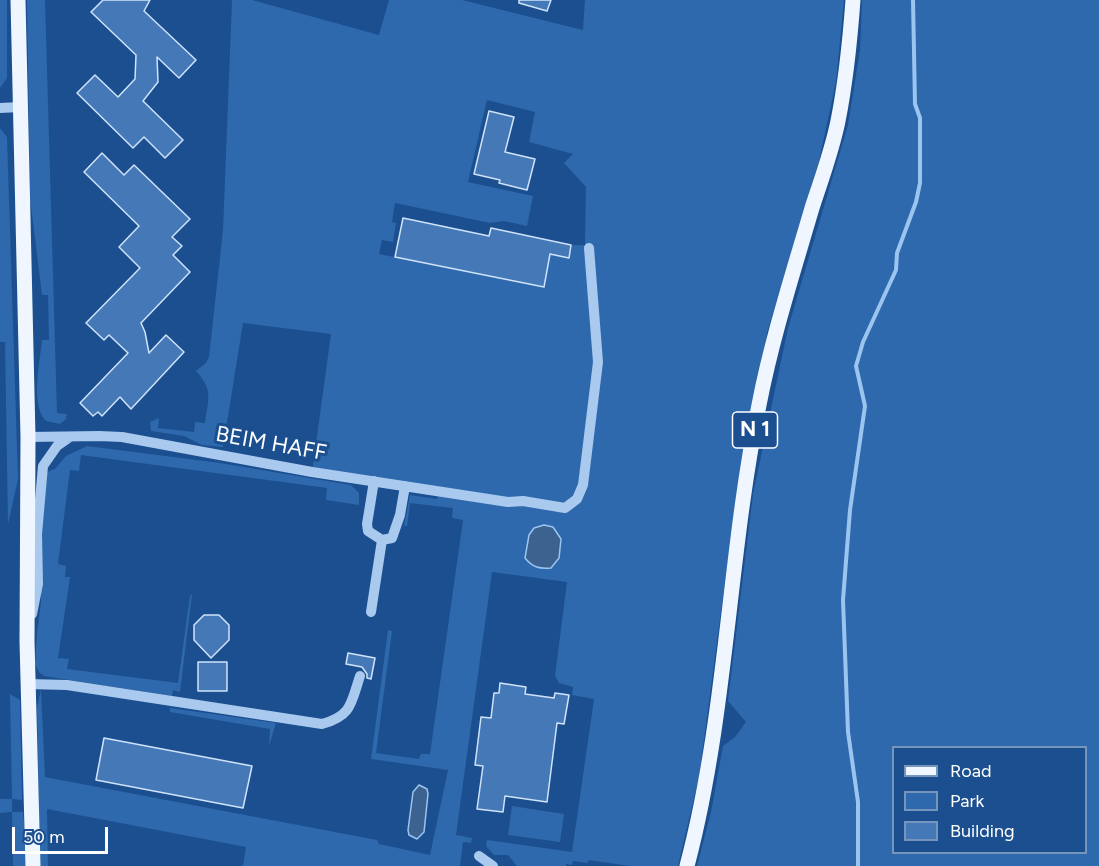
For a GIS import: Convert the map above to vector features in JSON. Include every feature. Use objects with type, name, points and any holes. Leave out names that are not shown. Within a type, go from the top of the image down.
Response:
[{"type":"main road","points":[[18,0],[28,437],[27,641],[33,866]]},
{"type":"main road","name":"N 1","points":[[687,866],[707,777],[746,478],[759,405],[780,315],[838,123],[848,64],[853,0]]},
{"type":"street","points":[[0,108],[20,107]]},
{"type":"street","name":"BEIM HAFF","points":[[28,437],[122,437],[405,486],[508,502],[523,501],[565,508],[577,499],[583,485],[598,362],[588,248]]},
{"type":"street","points":[[27,641],[38,584],[37,534],[44,466],[57,446],[73,436]]},
{"type":"street","points":[[374,481],[367,524],[368,531],[382,540],[392,538],[396,530],[405,486]]},
{"type":"street","points":[[371,612],[382,540]]},
{"type":"street","points":[[28,684],[67,685],[322,724],[339,720],[351,704],[360,676]]},
{"type":"street","points":[[479,856],[493,866]]},
{"type":"green space","points":[[0,0],[7,0],[7,78],[0,88]]},
{"type":"green space","points":[[27,0],[45,0],[57,413],[67,414],[66,419],[60,424],[46,421],[38,405],[37,394],[42,340],[49,340],[48,295],[42,295],[30,198]]},
{"type":"green space","points":[[232,0],[252,0],[379,35],[389,0],[462,0],[583,30],[585,0],[844,0],[836,82],[819,161],[767,333],[736,499],[699,777],[678,866],[630,866],[589,860],[587,863],[573,861],[572,865],[566,864],[566,866],[517,866],[508,855],[494,855],[486,846],[487,840],[572,852],[594,699],[572,695],[573,687],[559,683],[555,676],[567,582],[492,572],[456,835],[472,838],[471,843],[463,842],[460,866],[243,866],[246,847],[47,809],[48,866],[40,866],[37,708],[41,689],[45,777],[377,840],[379,844],[430,855],[448,770],[371,759],[388,630],[392,631],[376,753],[419,759],[421,754],[430,754],[463,520],[452,518],[453,508],[410,503],[407,526],[404,526],[410,495],[437,499],[438,491],[312,472],[331,334],[243,323],[223,447],[202,445],[184,436],[151,431],[150,422],[159,418],[158,428],[194,432],[195,422],[205,423],[208,390],[196,371],[206,363],[209,357],[223,230]],"holes":[[[487,100],[535,112],[529,142],[573,154],[564,163],[586,187],[585,245],[571,245],[568,258],[550,254],[545,287],[379,254],[382,240],[393,242],[396,223],[392,222],[395,203],[490,223],[504,221],[527,226],[533,196],[468,182]]]},
{"type":"green space","points":[[862,0],[1099,0],[1099,866],[697,866],[711,812],[723,746],[735,737],[746,722],[728,701],[753,494],[788,328],[848,125],[860,50]]},
{"type":"green space","points":[[0,128],[7,137],[18,479],[8,524],[5,342],[0,342]]},
{"type":"green space","points":[[87,446],[220,463],[351,485],[359,493],[359,505],[326,500],[327,488],[81,455],[79,471],[70,470],[58,564],[66,566],[65,577],[70,577],[58,658],[69,659],[67,669],[178,683],[192,594],[180,692],[173,690],[172,696],[44,676],[35,664],[41,602],[41,534],[47,472],[55,469],[66,456]]},
{"type":"green space","points":[[10,694],[20,700],[22,800],[12,799]]},
{"type":"green space","points":[[170,708],[276,723],[269,746],[270,729],[170,712]]},
{"type":"green space","points":[[0,799],[12,799],[12,812],[0,813]]},
{"type":"green space","points":[[512,806],[564,814],[560,842],[508,835]]},
{"type":"green space","points":[[12,812],[23,812],[28,866],[13,866]]},
{"type":"shaded area","points":[[544,525],[553,527],[561,539],[559,558],[551,568],[536,567],[525,558],[529,535],[534,528]]},
{"type":"shaded area","points":[[419,785],[427,789],[428,794],[424,832],[417,839],[409,835],[408,830],[413,792]]},
{"type":"building","points":[[103,0],[150,0],[144,11],[196,60],[179,78],[157,57],[158,82],[143,101],[183,140],[165,158],[144,137],[133,148],[77,93],[95,75],[118,97],[135,79],[136,55],[91,12]]},
{"type":"building","points":[[519,0],[551,0],[547,11],[519,3]]},
{"type":"building","points":[[489,111],[514,117],[505,152],[535,159],[527,190],[474,174]]},
{"type":"building","points":[[102,153],[124,175],[134,165],[190,219],[172,237],[182,246],[173,255],[190,272],[141,323],[149,353],[166,335],[184,352],[131,409],[120,397],[102,416],[98,412],[93,416],[80,403],[128,353],[109,335],[104,340],[86,323],[140,268],[119,247],[139,226],[84,172]]},
{"type":"building","points":[[403,218],[489,236],[491,228],[571,245],[569,258],[550,254],[544,287],[395,257]]},
{"type":"building","points":[[204,615],[219,615],[229,625],[229,640],[211,658],[194,640],[194,625]]},
{"type":"building","points":[[348,653],[375,658],[371,679],[367,678],[362,667],[346,664]]},
{"type":"building","points":[[198,662],[227,662],[227,691],[198,691]]},
{"type":"building","points":[[500,683],[526,687],[525,694],[554,698],[555,693],[569,695],[564,724],[557,723],[547,802],[505,796],[503,812],[477,809],[483,766],[475,765],[481,717],[491,718],[494,693],[499,693]]},
{"type":"building","points":[[104,738],[252,766],[243,808],[96,780]]},
{"type":"waterway","points":[[858,866],[858,802],[848,732],[843,600],[850,510],[865,406],[856,366],[863,342],[896,270],[897,253],[916,202],[920,183],[920,118],[915,104],[913,0]]}]
